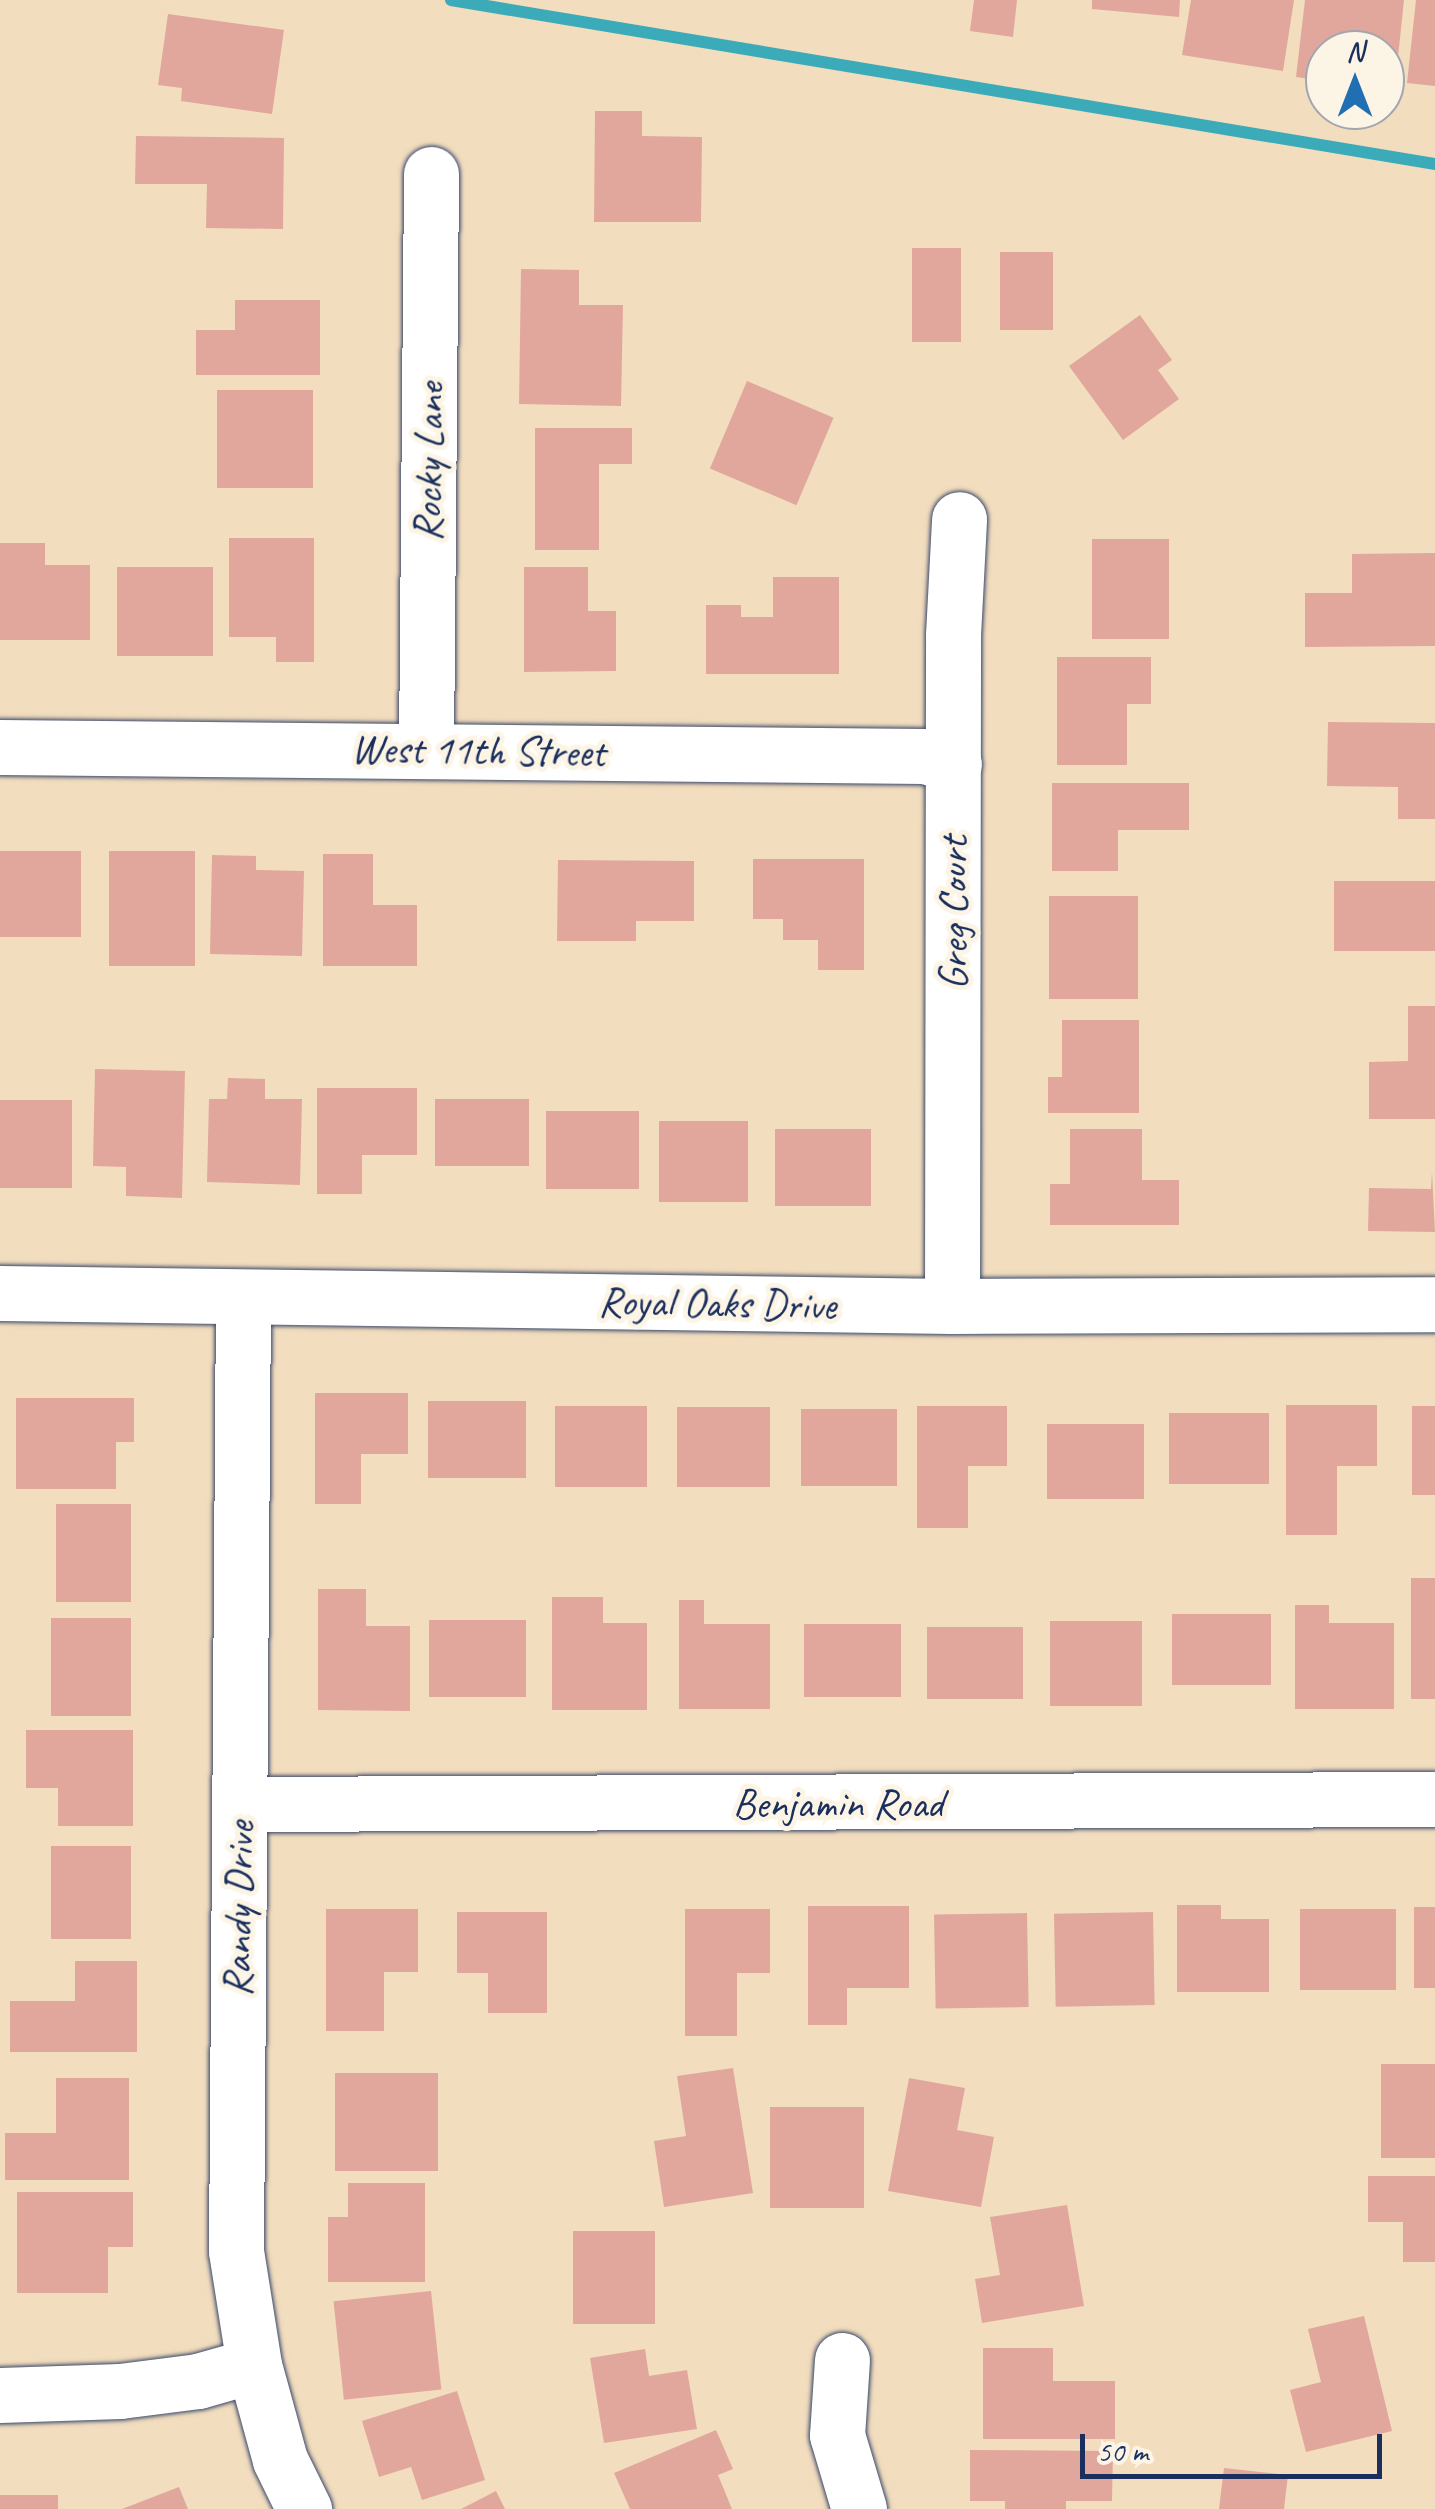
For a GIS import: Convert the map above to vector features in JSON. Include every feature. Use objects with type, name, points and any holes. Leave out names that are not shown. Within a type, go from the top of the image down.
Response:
[{"type":"street","name":"Rocky Lane","points":[[426,750],[431,174]]},
{"type":"street","name":"Greg Court","points":[[952,1306],[953,636],[959,519]]},
{"type":"street","name":"West 11th Street","points":[[0,747],[924,756],[954,764]]},
{"type":"street","name":"Royal Oaks Drive","points":[[0,1293],[952,1306],[1435,1304]]},
{"type":"street","name":"Randy Drive","points":[[243,1298],[236,2251],[254,2365],[280,2460],[304,2509]]},
{"type":"street","name":"Benjamin Road","points":[[240,1804],[1435,1799]]},
{"type":"street","points":[[842,2360],[837,2435],[859,2509]]},
{"type":"street","points":[[0,2395],[140,2388],[198,2381],[254,2365]]},
{"type":"building","points":[[974,0],[1017,0],[1013,37],[970,31]]},
{"type":"building","points":[[1092,0],[1180,0],[1179,17],[1092,9]]},
{"type":"building","points":[[1191,0],[1294,0],[1283,71],[1182,55]]},
{"type":"building","points":[[1305,0],[1404,0],[1401,30],[1305,30],[1305,78],[1296,77]]},
{"type":"building","points":[[1416,0],[1435,0],[1435,86],[1407,83]]},
{"type":"building","points":[[168,14],[284,30],[272,114],[181,101],[182,88],[158,85]]},
{"type":"building","points":[[595,111],[642,111],[642,136],[702,137],[701,222],[594,222]]},
{"type":"building","points":[[136,136],[284,138],[283,229],[206,228],[207,184],[135,184]]},
{"type":"building","points":[[912,248],[961,248],[961,342],[912,342]]},
{"type":"building","points":[[1000,252],[1053,252],[1053,330],[1000,330]]},
{"type":"building","points":[[521,269],[579,270],[579,305],[623,305],[621,406],[519,404]]},
{"type":"building","points":[[235,300],[320,300],[320,375],[196,375],[196,330],[235,330]]},
{"type":"building","points":[[1140,315],[1172,360],[1158,370],[1179,399],[1123,440],[1069,366]]},
{"type":"building","points":[[747,381],[834,418],[796,505],[710,468]]},
{"type":"building","points":[[217,390],[313,390],[313,488],[217,488]]},
{"type":"building","points":[[535,428],[632,428],[632,464],[599,464],[599,550],[535,550]]},
{"type":"building","points":[[229,538],[314,538],[314,662],[276,662],[276,637],[229,637]]},
{"type":"building","points":[[1092,539],[1169,539],[1169,639],[1092,639]]},
{"type":"building","points":[[0,543],[45,543],[45,565],[90,565],[90,640],[0,640]]},
{"type":"building","points":[[1435,553],[1435,646],[1305,647],[1305,593],[1352,593],[1352,554]]},
{"type":"building","points":[[117,567],[213,567],[213,656],[117,656]]},
{"type":"building","points":[[524,567],[588,567],[588,611],[616,611],[616,671],[524,672]]},
{"type":"building","points":[[773,577],[839,577],[839,674],[706,674],[706,605],[741,605],[741,617],[773,617]]},
{"type":"building","points":[[1057,657],[1151,657],[1151,704],[1127,704],[1127,765],[1057,765]]},
{"type":"building","points":[[1328,722],[1435,723],[1435,819],[1398,819],[1398,787],[1327,786]]},
{"type":"building","points":[[1052,783],[1189,783],[1189,830],[1118,830],[1118,871],[1052,871]]},
{"type":"building","points":[[0,851],[81,851],[81,937],[0,937]]},
{"type":"building","points":[[109,851],[195,851],[195,966],[109,966]]},
{"type":"building","points":[[323,854],[373,854],[373,905],[417,905],[417,966],[323,966]]},
{"type":"building","points":[[212,855],[256,856],[256,870],[304,871],[302,956],[210,954]]},
{"type":"building","points":[[753,859],[864,859],[864,970],[818,970],[818,940],[783,940],[783,919],[753,919]]},
{"type":"building","points":[[558,860],[694,861],[694,921],[636,921],[636,941],[557,941]]},
{"type":"building","points":[[1334,881],[1435,881],[1435,951],[1334,951]]},
{"type":"building","points":[[1049,896],[1138,896],[1138,999],[1049,999]]},
{"type":"building","points":[[1408,1006],[1435,1006],[1435,1119],[1369,1119],[1369,1062],[1408,1061]]},
{"type":"building","points":[[1062,1020],[1139,1020],[1139,1113],[1048,1113],[1048,1077],[1062,1077]]},
{"type":"building","points":[[95,1069],[185,1071],[182,1198],[126,1196],[126,1167],[93,1166]]},
{"type":"building","points":[[228,1078],[265,1079],[265,1099],[302,1099],[300,1185],[207,1182],[209,1099],[227,1099]]},
{"type":"building","points":[[317,1088],[417,1088],[417,1155],[362,1155],[362,1194],[317,1194]]},
{"type":"building","points":[[435,1099],[529,1099],[529,1166],[435,1166]]},
{"type":"building","points":[[0,1100],[72,1100],[72,1188],[0,1188]]},
{"type":"building","points":[[546,1111],[639,1111],[639,1189],[546,1189]]},
{"type":"building","points":[[659,1121],[748,1121],[748,1202],[659,1202]]},
{"type":"building","points":[[775,1129],[871,1129],[871,1206],[775,1206]]},
{"type":"building","points":[[1070,1129],[1142,1129],[1142,1180],[1179,1180],[1179,1225],[1050,1225],[1050,1184],[1070,1184]]},
{"type":"building","points":[[1432,1172],[1435,1232],[1368,1231],[1369,1188],[1431,1189]]},
{"type":"building","points":[[315,1393],[408,1393],[408,1454],[361,1454],[361,1504],[315,1504]]},
{"type":"building","points":[[16,1398],[134,1398],[134,1442],[116,1442],[116,1489],[16,1489]]},
{"type":"building","points":[[428,1401],[526,1401],[526,1478],[428,1478]]},
{"type":"building","points":[[1286,1405],[1377,1405],[1377,1466],[1337,1466],[1337,1535],[1286,1535]]},
{"type":"building","points":[[555,1406],[647,1406],[647,1487],[555,1487]]},
{"type":"building","points":[[917,1406],[1007,1406],[1007,1466],[968,1466],[968,1528],[917,1528]]},
{"type":"building","points":[[1412,1406],[1435,1406],[1435,1495],[1412,1495]]},
{"type":"building","points":[[677,1407],[770,1407],[770,1487],[677,1487]]},
{"type":"building","points":[[801,1409],[897,1409],[897,1486],[801,1486]]},
{"type":"building","points":[[1169,1413],[1269,1413],[1269,1484],[1169,1484]]},
{"type":"building","points":[[1047,1424],[1144,1424],[1144,1499],[1047,1499]]},
{"type":"building","points":[[56,1504],[131,1504],[131,1602],[56,1602]]},
{"type":"building","points":[[1411,1578],[1435,1578],[1435,1699],[1411,1699]]},
{"type":"building","points":[[318,1589],[366,1589],[366,1626],[410,1626],[410,1711],[318,1710]]},
{"type":"building","points":[[552,1597],[603,1597],[603,1623],[647,1623],[647,1710],[552,1710]]},
{"type":"building","points":[[679,1600],[704,1600],[704,1624],[770,1624],[770,1709],[679,1709]]},
{"type":"building","points":[[1295,1605],[1329,1605],[1329,1623],[1394,1623],[1394,1709],[1295,1709]]},
{"type":"building","points":[[1172,1614],[1271,1614],[1271,1685],[1172,1685]]},
{"type":"building","points":[[51,1618],[131,1618],[131,1716],[51,1716]]},
{"type":"building","points":[[429,1620],[526,1620],[526,1697],[429,1697]]},
{"type":"building","points":[[1050,1621],[1142,1621],[1142,1706],[1050,1706]]},
{"type":"building","points":[[804,1624],[901,1624],[901,1697],[804,1697]]},
{"type":"building","points":[[927,1627],[1023,1627],[1023,1699],[927,1699]]},
{"type":"building","points":[[26,1730],[133,1730],[133,1826],[58,1826],[58,1788],[26,1788]]},
{"type":"building","points":[[51,1846],[131,1846],[131,1939],[51,1939]]},
{"type":"building","points":[[1177,1905],[1221,1905],[1221,1919],[1269,1919],[1269,1992],[1177,1992]]},
{"type":"building","points":[[808,1906],[909,1906],[909,1988],[847,1988],[847,2025],[808,2025]]},
{"type":"building","points":[[1414,1907],[1435,1907],[1435,1988],[1414,1988]]},
{"type":"building","points":[[326,1909],[418,1909],[418,1972],[384,1972],[384,2031],[326,2031]]},
{"type":"building","points":[[685,1909],[770,1909],[770,1973],[737,1973],[737,2036],[685,2036]]},
{"type":"building","points":[[1300,1909],[1396,1909],[1396,1990],[1300,1990]]},
{"type":"building","points":[[457,1912],[547,1912],[547,2013],[488,2013],[488,1973],[457,1973]]},
{"type":"building","points":[[1153,1912],[1155,2005],[1056,2007],[1054,1914]]},
{"type":"building","points":[[1027,1913],[1029,2007],[936,2009],[934,1915]]},
{"type":"building","points":[[75,1961],[137,1961],[137,2052],[10,2052],[10,2001],[75,2001]]},
{"type":"building","points":[[1381,2064],[1435,2064],[1435,2158],[1381,2158]]},
{"type":"building","points":[[733,2068],[753,2193],[664,2207],[654,2141],[686,2136],[677,2076]]},
{"type":"building","points":[[335,2073],[438,2073],[438,2171],[335,2171]]},
{"type":"building","points":[[56,2078],[129,2078],[129,2180],[5,2180],[5,2133],[56,2133]]},
{"type":"building","points":[[909,2078],[965,2088],[957,2130],[994,2137],[981,2207],[888,2191]]},
{"type":"building","points":[[770,2107],[864,2107],[864,2208],[770,2208]]},
{"type":"building","points":[[1368,2176],[1435,2176],[1435,2262],[1403,2262],[1403,2222],[1368,2222]]},
{"type":"building","points":[[348,2183],[425,2183],[425,2282],[328,2282],[328,2217],[348,2217]]},
{"type":"building","points":[[17,2192],[133,2192],[133,2247],[108,2247],[108,2293],[17,2293]]},
{"type":"building","points":[[1067,2205],[1084,2306],[982,2323],[975,2279],[1000,2275],[990,2217]]},
{"type":"building","points":[[573,2231],[655,2231],[655,2324],[573,2324]]},
{"type":"building","points":[[431,2291],[441,2389],[344,2400],[334,2301]]},
{"type":"building","points":[[1364,2316],[1392,2431],[1306,2452],[1290,2390],[1321,2382],[1308,2329]]},
{"type":"building","points":[[983,2348],[1053,2348],[1053,2381],[1115,2381],[1115,2439],[983,2439]]},
{"type":"building","points":[[645,2349],[649,2376],[687,2370],[697,2429],[604,2443],[590,2358]]},
{"type":"building","points":[[457,2391],[485,2480],[422,2500],[411,2467],[379,2477],[362,2421]]},
{"type":"building","points":[[716,2430],[733,2469],[718,2475],[732,2509],[630,2509],[614,2473]]},
{"type":"building","points":[[970,2450],[1113,2451],[1112,2501],[1066,2501],[1066,2509],[1005,2509],[1005,2501],[970,2501]]},
{"type":"building","points":[[1224,2468],[1288,2475],[1284,2509],[1219,2509]]},
{"type":"building","points":[[179,2487],[188,2509],[122,2509]]},
{"type":"building","points":[[496,2491],[505,2509],[461,2509]]},
{"type":"building","points":[[0,2495],[58,2495],[58,2509],[0,2509]]},
{"type":"waterway","points":[[451,0],[1435,164]]}]
